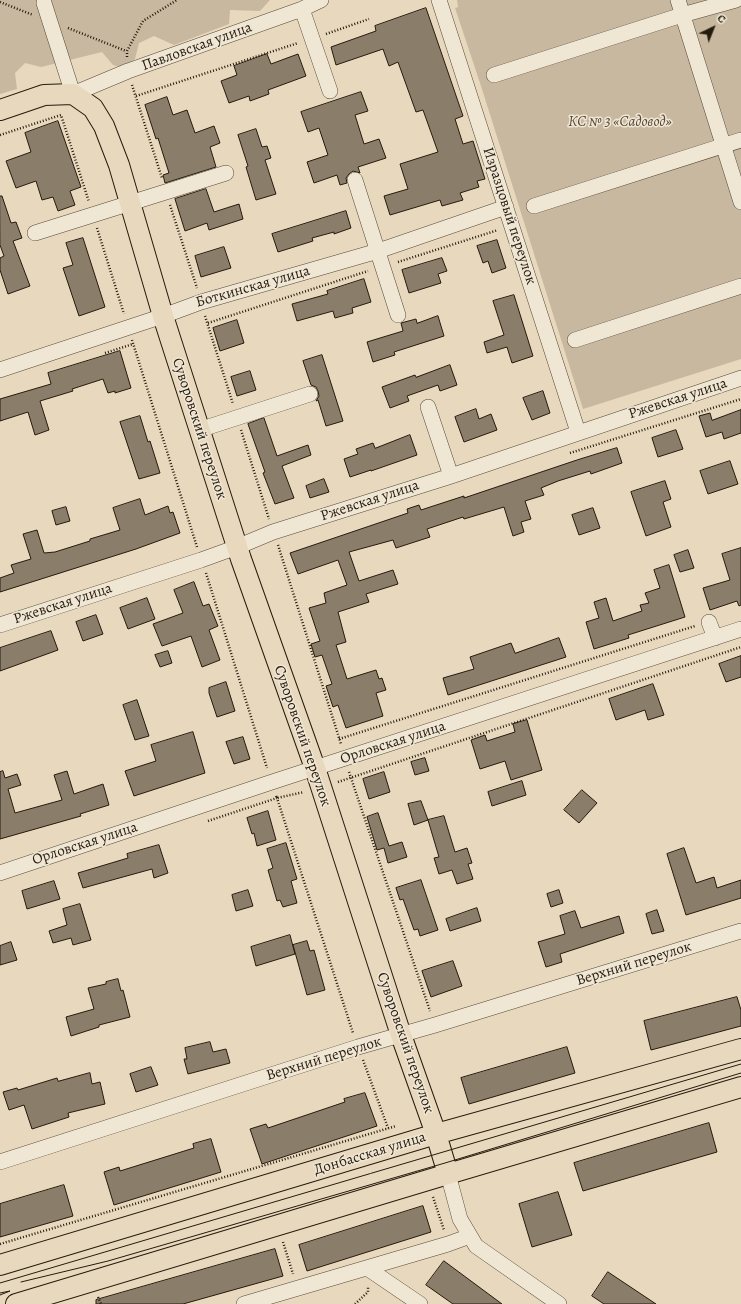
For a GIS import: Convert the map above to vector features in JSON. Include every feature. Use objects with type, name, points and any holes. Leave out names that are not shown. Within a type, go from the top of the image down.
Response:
[{"type":"main road","name":"Павловская улица","points":[[0,110],[44,95],[73,94]]},
{"type":"main road","name":"Суворовский переулок","points":[[73,94],[93,108],[104,126],[119,165],[162,316],[237,547],[314,768],[448,1174]]},
{"type":"main road","name":"Донбасская улица","points":[[0,1265],[436,1134],[741,1049]]},
{"type":"main road","points":[[16,1304],[448,1174],[740,1090]]},
{"type":"street","name":"Павловская улица","points":[[73,94],[128,71],[302,9],[321,0]]},
{"type":"street","name":"Изразцовый переулок","points":[[438,0],[506,207],[573,434]]},
{"type":"street","points":[[678,0],[741,202]]},
{"type":"street","points":[[494,75],[682,15],[736,0]]},
{"type":"street","points":[[44,3],[73,94]]},
{"type":"street","points":[[302,9],[330,91]]},
{"type":"street","points":[[534,206],[741,140]]},
{"type":"street","points":[[35,232],[166,193],[226,173]]},
{"type":"street","points":[[355,180],[398,316]]},
{"type":"street","name":"Боткинская улица","points":[[0,370],[128,328],[201,302],[378,251],[506,207]]},
{"type":"street","points":[[574,340],[741,286]]},
{"type":"street","name":"Ржевская улица","points":[[0,625],[201,560],[273,532],[451,476],[741,378]]},
{"type":"street","points":[[199,430],[310,394]]},
{"type":"street","points":[[428,407],[451,476]]},
{"type":"street","points":[[709,622],[714,638]]},
{"type":"street","name":"Орловская улица","points":[[0,873],[314,768],[741,629]]},
{"type":"street","name":"Верхний переулок","points":[[0,1162],[358,1048],[435,1026],[741,931]]},
{"type":"street","name":"Суворовский переулок","points":[[448,1174],[460,1219],[476,1246],[559,1304]]},
{"type":"street","points":[[244,1304],[448,1244],[470,1236]]},
{"type":"street","points":[[367,1268],[420,1304]]},
{"type":"path","points":[[177,0],[143,21],[126,51],[128,71],[351,777],[435,1026]]},
{"type":"path","points":[[0,2],[126,51]]},
{"type":"path","points":[[136,96],[369,19]]},
{"type":"path","points":[[0,135],[61,115],[277,798],[358,1048],[388,1128]]},
{"type":"path","points":[[208,323],[499,229],[502,237]]},
{"type":"path","points":[[573,434],[573,452]]},
{"type":"path","points":[[339,739],[709,622]]},
{"type":"path","points":[[351,777],[741,647]]},
{"type":"path","points":[[202,823],[277,798]]},
{"type":"path","points":[[283,1242],[297,1288]]},
{"type":"path","points":[[355,1304],[368,1292],[367,1268]]},
{"type":"path","points":[[98,1297],[101,1304]]},
{"type":"green space","points":[[0,0],[270,0],[260,11],[230,10],[229,24],[174,45],[154,36],[139,43],[135,59],[124,68],[113,65],[102,52],[41,67],[25,63],[15,73],[17,89],[0,94]]},
{"type":"green space","name":"КС № 3 «Садовод»","points":[[457,0],[741,0],[741,359],[583,409],[455,8],[458,7]]},
{"type":"building","points":[[426,8],[463,116],[455,119],[463,144],[473,141],[485,179],[477,181],[479,187],[460,193],[463,200],[442,206],[440,200],[390,215],[384,196],[408,189],[400,164],[438,152],[423,110],[416,112],[398,62],[389,66],[383,49],[336,65],[331,47],[376,31],[375,26]]},
{"type":"building","points":[[267,54],[271,64],[298,54],[306,76],[268,90],[269,94],[250,101],[249,96],[229,103],[221,81],[237,75],[234,66]]},
{"type":"building","points":[[361,92],[368,111],[355,115],[364,144],[379,139],[386,158],[358,167],[360,173],[353,171],[349,174],[346,178],[347,183],[340,185],[337,175],[314,183],[307,162],[328,155],[319,128],[308,132],[301,112]]},
{"type":"building","points":[[167,97],[173,115],[187,110],[195,133],[214,126],[220,143],[210,147],[216,167],[165,183],[163,175],[169,173],[158,138],[156,139],[145,105]]},
{"type":"building","points":[[58,121],[81,187],[70,191],[75,205],[58,211],[53,197],[42,200],[36,181],[16,188],[6,161],[31,152],[25,133]]},
{"type":"building","points":[[256,129],[262,147],[267,146],[271,158],[265,160],[276,194],[256,200],[246,167],[248,166],[238,135]]},
{"type":"building","points":[[206,189],[214,212],[239,204],[243,219],[209,230],[207,223],[185,231],[175,199]]},
{"type":"building","points":[[0,196],[2,196],[11,223],[16,222],[22,238],[13,241],[30,286],[8,294],[0,270],[0,258],[4,256],[0,245]]},
{"type":"building","points":[[346,211],[351,228],[334,234],[334,232],[312,238],[313,241],[278,252],[272,234]]},
{"type":"building","points":[[83,238],[105,307],[79,316],[63,268],[73,265],[66,243]]},
{"type":"building","points":[[497,240],[506,268],[492,273],[488,261],[483,263],[477,246]]},
{"type":"building","points":[[224,247],[231,268],[201,277],[195,256]]},
{"type":"building","points":[[442,258],[447,271],[438,274],[441,283],[409,293],[402,270]]},
{"type":"building","points":[[364,279],[371,302],[352,308],[353,313],[335,318],[333,311],[297,321],[292,304],[328,294],[327,291]]},
{"type":"building","points":[[514,295],[533,356],[512,363],[507,347],[487,353],[484,342],[504,335],[493,301]]},
{"type":"building","points":[[438,316],[444,336],[394,352],[395,355],[373,362],[367,342],[403,331],[401,323],[416,319],[417,323]]},
{"type":"building","points":[[237,320],[244,343],[220,351],[213,328]]},
{"type":"building","points":[[120,351],[131,388],[115,393],[115,391],[108,393],[103,379],[72,389],[73,391],[40,401],[49,430],[35,435],[28,412],[0,421],[0,399],[51,384],[48,373]]},
{"type":"building","points":[[322,355],[343,421],[326,426],[318,400],[316,401],[319,396],[318,391],[316,387],[311,385],[303,361]]},
{"type":"building","points":[[450,365],[457,385],[440,391],[438,385],[407,396],[409,401],[390,408],[382,387],[415,375],[416,377]]},
{"type":"building","points":[[250,371],[256,390],[237,396],[231,377]]},
{"type":"building","points":[[543,391],[550,413],[532,420],[523,398]]},
{"type":"building","points":[[476,409],[479,419],[491,414],[497,430],[464,442],[455,417]]},
{"type":"building","points":[[741,410],[741,433],[724,439],[722,432],[706,437],[699,416],[710,413],[712,420]]},
{"type":"building","points":[[140,416],[160,473],[139,479],[120,422]]},
{"type":"building","points":[[264,418],[277,456],[308,445],[311,455],[282,466],[294,498],[275,504],[263,473],[265,472],[248,424]]},
{"type":"building","points":[[676,430],[683,449],[658,457],[652,438]]},
{"type":"building","points":[[410,435],[417,455],[350,477],[344,459],[358,454],[356,449],[373,443],[375,448]]},
{"type":"building","points":[[617,448],[622,463],[591,474],[590,471],[558,481],[541,488],[544,495],[525,501],[531,519],[521,522],[524,532],[513,536],[504,507],[464,519],[463,517],[427,529],[430,537],[396,548],[393,540],[349,552],[359,581],[393,570],[398,584],[366,594],[369,602],[338,612],[346,642],[336,645],[347,679],[376,670],[379,679],[382,678],[386,690],[376,693],[383,716],[346,728],[338,705],[333,707],[326,686],[332,684],[322,655],[315,657],[311,644],[320,641],[309,608],[326,603],[324,593],[347,585],[338,560],[298,574],[290,553],[408,513],[407,509],[419,505],[421,510],[464,496],[464,498]]},
{"type":"building","points":[[730,461],[738,484],[708,494],[700,471]]},
{"type":"building","points":[[324,479],[329,492],[310,498],[306,486]]},
{"type":"building","points":[[665,481],[671,499],[663,502],[671,527],[646,536],[631,492]]},
{"type":"building","points":[[140,499],[145,515],[168,506],[170,513],[173,512],[180,533],[136,549],[0,592],[0,578],[14,573],[11,565],[31,559],[23,534],[37,530],[44,553],[55,552],[120,530],[113,508]]},
{"type":"building","points":[[66,507],[70,521],[56,525],[52,511]]},
{"type":"building","points":[[593,508],[600,528],[579,535],[572,515]]},
{"type":"building","points":[[741,548],[741,605],[739,606],[737,601],[710,610],[703,588],[730,580],[722,554]]},
{"type":"building","points":[[688,550],[694,568],[680,572],[674,555]]},
{"type":"building","points":[[669,565],[685,617],[628,635],[629,638],[594,649],[586,622],[599,618],[594,602],[606,598],[613,621],[642,611],[640,605],[649,603],[645,593],[660,588],[654,570]]},
{"type":"building","points":[[194,582],[203,606],[209,604],[218,626],[209,630],[220,660],[202,667],[191,636],[162,646],[153,624],[183,613],[174,590]]},
{"type":"building","points":[[147,598],[155,619],[128,629],[120,608]]},
{"type":"building","points":[[96,615],[103,634],[83,641],[76,622]]},
{"type":"building","points":[[51,631],[58,650],[0,671],[0,648]]},
{"type":"building","points":[[559,638],[566,657],[448,695],[443,678],[474,669],[470,657],[511,643],[515,653]]},
{"type":"building","points":[[168,651],[172,663],[160,667],[155,655]]},
{"type":"building","points":[[741,656],[741,677],[726,682],[719,664]]},
{"type":"building","points":[[226,682],[235,711],[217,717],[209,693],[209,688]]},
{"type":"building","points":[[653,684],[664,715],[648,720],[645,710],[616,720],[609,699]]},
{"type":"building","points":[[137,700],[149,736],[135,740],[123,705]]},
{"type":"building","points":[[527,720],[542,770],[511,780],[505,761],[480,769],[471,740],[485,735],[487,741],[515,732],[513,724]]},
{"type":"building","points":[[193,732],[205,773],[134,796],[125,771],[156,761],[151,745]]},
{"type":"building","points":[[243,737],[250,759],[234,764],[226,742]]},
{"type":"building","points":[[425,758],[429,771],[415,775],[411,762]]},
{"type":"building","points":[[3,771],[5,778],[17,774],[21,785],[8,789],[15,813],[62,800],[54,775],[67,771],[74,794],[103,784],[109,805],[80,814],[81,816],[0,839],[0,772]]},
{"type":"building","points":[[384,772],[390,792],[369,799],[363,779]]},
{"type":"building","points":[[522,781],[526,795],[492,806],[488,792]]},
{"type":"building","points":[[582,790],[597,803],[579,823],[564,810]]},
{"type":"building","points":[[421,801],[428,820],[414,825],[408,804]]},
{"type":"building","points":[[268,811],[276,840],[257,846],[254,833],[252,834],[247,818]]},
{"type":"building","points":[[378,813],[389,846],[402,842],[407,857],[388,863],[384,848],[377,850],[367,817]]},
{"type":"building","points":[[444,816],[455,852],[467,848],[472,863],[468,864],[473,879],[457,884],[452,870],[439,874],[434,858],[439,857],[428,820]]},
{"type":"building","points":[[286,843],[297,879],[291,881],[297,903],[283,907],[280,900],[277,901],[268,870],[273,868],[267,849]]},
{"type":"building","points":[[159,845],[168,873],[154,878],[152,869],[83,888],[78,873],[128,858],[127,854]]},
{"type":"building","points":[[684,848],[696,883],[714,877],[717,888],[741,880],[741,898],[686,915],[667,854]]},
{"type":"building","points":[[421,880],[438,930],[420,936],[418,929],[414,930],[403,899],[400,900],[396,888]]},
{"type":"building","points":[[54,881],[60,899],[27,909],[22,891]]},
{"type":"building","points":[[248,890],[253,906],[236,911],[232,895]]},
{"type":"building","points":[[559,890],[563,903],[551,907],[547,894]]},
{"type":"building","points":[[80,904],[91,940],[73,945],[71,938],[53,943],[49,931],[67,925],[63,909]]},
{"type":"building","points":[[477,908],[481,921],[450,931],[446,919]]},
{"type":"building","points":[[657,910],[664,931],[652,934],[646,914]]},
{"type":"building","points":[[575,911],[581,928],[619,916],[624,933],[560,954],[562,962],[546,967],[538,942],[565,934],[560,916]]},
{"type":"building","points":[[290,935],[295,954],[256,966],[251,947]]},
{"type":"building","points":[[307,941],[310,951],[314,950],[325,990],[307,995],[293,945]]},
{"type":"building","points":[[11,942],[17,960],[0,965],[0,946]]},
{"type":"building","points":[[453,961],[462,986],[431,997],[422,971]]},
{"type":"building","points":[[118,979],[121,991],[123,990],[130,1017],[99,1025],[99,1027],[71,1036],[66,1017],[94,1009],[88,988],[106,984],[106,982]]},
{"type":"building","points":[[737,997],[741,1010],[741,1026],[651,1050],[644,1021]]},
{"type":"building","points":[[210,1042],[213,1052],[226,1049],[230,1063],[188,1074],[184,1059],[187,1059],[185,1048]]},
{"type":"building","points":[[567,1047],[575,1073],[469,1104],[461,1078]]},
{"type":"building","points":[[151,1067],[158,1085],[136,1092],[130,1074]]},
{"type":"building","points":[[90,1073],[92,1084],[100,1082],[105,1104],[68,1113],[69,1117],[32,1129],[24,1105],[9,1110],[3,1092],[17,1088],[18,1090],[57,1078],[58,1081]]},
{"type":"building","points":[[365,1093],[377,1126],[262,1164],[250,1129],[266,1124],[268,1128],[345,1102],[344,1099]]},
{"type":"building","points":[[709,1123],[717,1152],[583,1191],[574,1163]]},
{"type":"building","points":[[211,1139],[221,1172],[114,1205],[104,1172],[119,1167],[120,1171],[194,1148],[193,1144]]},
{"type":"building","points":[[64,1185],[73,1216],[0,1237],[0,1204]]},
{"type":"building","points":[[558,1192],[572,1235],[532,1247],[519,1204]]},
{"type":"building","points":[[423,1206],[431,1232],[307,1271],[299,1245]]},
{"type":"building","points":[[275,1249],[283,1276],[183,1304],[96,1304],[96,1300]]},
{"type":"building","points":[[444,1261],[502,1304],[453,1304],[426,1285]]},
{"type":"building","points":[[608,1272],[656,1304],[604,1304],[592,1296]]},
{"type":"tram line","points":[[0,1283],[741,1064]]},
{"type":"tram line","points":[[21,1282],[108,1261],[445,1163],[741,1073]]},
{"type":"tram line","points":[[0,1293],[10,1291],[0,1295]]}]
